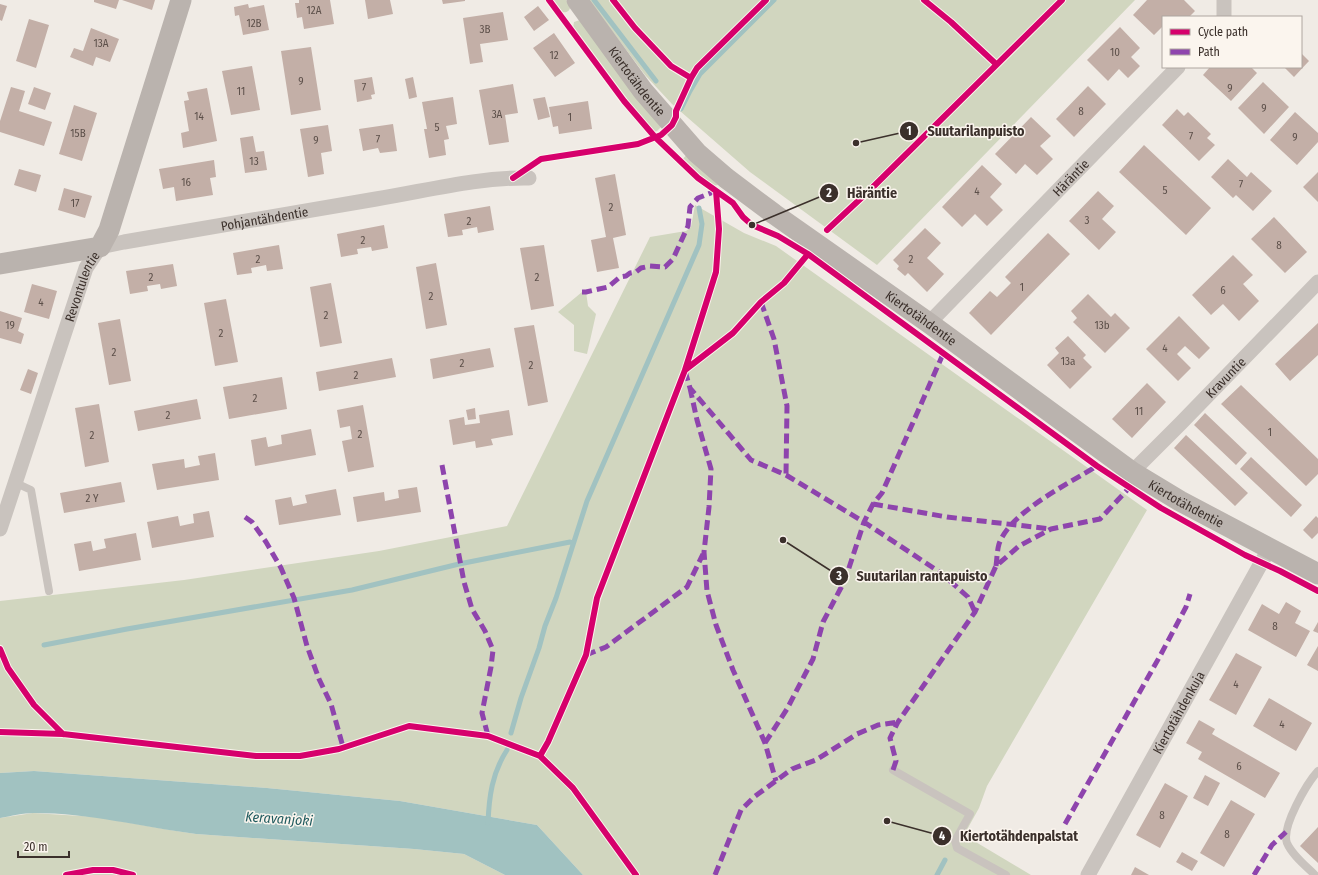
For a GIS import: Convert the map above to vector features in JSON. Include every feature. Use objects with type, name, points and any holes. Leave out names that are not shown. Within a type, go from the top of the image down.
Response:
[{"type":"street","name":"Revontulentie","points":[[0,529],[86,268],[109,230],[181,0]]},
{"type":"street","name":"Kiertotähdentie","points":[[577,0],[643,91],[697,153],[726,178],[774,214],[930,323],[1132,472],[1180,501],[1318,574]]},
{"type":"street","points":[[1224,0],[1224,16]]},
{"type":"street","name":"Häräntie","points":[[930,323],[1177,68]]},
{"type":"street","name":"Pohjantähdentie","points":[[0,264],[430,189],[488,180],[529,178]]},
{"type":"street","name":"Kravuntie","points":[[1132,472],[1318,282]]},
{"type":"street","name":"Kiertotähdenkuja","points":[[1088,875],[1269,549]]},
{"type":"lane","points":[[16,483],[31,490],[49,591]]},
{"type":"lane","points":[[893,770],[970,814],[955,841],[957,848],[1006,875]]},
{"type":"lane","points":[[1315,875],[1295,855],[1287,842],[1286,832],[1293,811],[1318,771]]},
{"type":"green space","points":[[553,0],[566,0],[571,6],[570,9],[566,12],[562,12]]},
{"type":"green space","points":[[589,0],[1135,0],[877,265],[750,172],[672,104],[645,75]]},
{"type":"green space","points":[[580,20],[662,126],[657,131],[654,132],[630,104],[573,28],[574,22]]},
{"type":"green space","points":[[687,154],[718,185],[712,186],[683,159]]},
{"type":"green space","points":[[695,205],[744,233],[776,246],[1147,510],[987,786],[979,808],[964,835],[1031,875],[583,875],[537,825],[400,801],[267,788],[34,771],[0,773],[0,601],[184,580],[379,551],[507,526],[650,237],[686,231],[691,227]]},
{"type":"green space","points":[[582,292],[586,292],[588,306],[596,314],[587,354],[574,351],[574,325],[558,312]]},
{"type":"green space","points":[[33,813],[97,817],[196,834],[414,849],[464,854],[505,875],[0,875],[0,818]]},
{"type":"water","name":"Keravanjoki","points":[[34,771],[267,788],[400,801],[537,825],[583,875],[505,875],[464,854],[414,849],[196,834],[75,815],[30,813],[0,818],[0,773]]},
{"type":"building","points":[[94,0],[119,0],[116,9],[94,2]]},
{"type":"building","points":[[122,0],[155,0],[152,10]]},
{"type":"building","points":[[299,0],[330,0],[334,24],[304,29],[302,17],[297,18],[295,3],[299,3]]},
{"type":"building","points":[[365,0],[390,0],[393,14],[368,19]]},
{"type":"building","points":[[442,0],[465,0],[465,1],[443,4]]},
{"type":"building","points":[[1147,0],[1184,0],[1195,11],[1190,16],[1162,16],[1162,27],[1154,35],[1133,15]]},
{"type":"building","points":[[0,4],[7,6],[2,21],[0,20]]},
{"type":"building","points":[[248,4],[249,8],[264,5],[269,30],[243,35],[239,15],[235,16],[234,7]]},
{"type":"building","points":[[538,6],[549,20],[534,31],[524,17]]},
{"type":"building","points":[[503,12],[508,40],[480,44],[483,62],[470,64],[463,18]]},
{"type":"building","points":[[29,19],[49,25],[36,68],[16,61]]},
{"type":"building","points":[[1120,27],[1140,48],[1131,57],[1140,66],[1128,78],[1119,69],[1108,81],[1087,60]]},
{"type":"building","points":[[91,28],[119,39],[110,62],[96,57],[93,66],[70,57],[74,48],[83,51]]},
{"type":"building","points":[[554,33],[575,63],[555,77],[533,48]]},
{"type":"building","points":[[311,47],[321,110],[291,115],[281,51]]},
{"type":"building","points":[[1302,54],[1309,61],[1294,77],[1285,68],[1302,68]]},
{"type":"building","points":[[252,66],[260,110],[231,115],[222,71]]},
{"type":"building","points":[[1209,68],[1252,68],[1257,73],[1231,101],[1203,75]]},
{"type":"building","points":[[372,77],[375,94],[371,95],[372,99],[357,102],[354,80]]},
{"type":"building","points":[[413,77],[417,97],[409,99],[405,79]]},
{"type":"building","points":[[1263,82],[1289,107],[1264,134],[1238,108]]},
{"type":"building","points":[[513,84],[518,113],[505,115],[509,142],[489,145],[479,90]]},
{"type":"building","points":[[1088,86],[1106,104],[1074,137],[1056,119]]},
{"type":"building","points":[[11,87],[25,91],[19,111],[52,122],[44,146],[0,132],[0,121]]},
{"type":"building","points":[[34,87],[51,93],[45,110],[28,104]]},
{"type":"building","points":[[207,88],[217,141],[183,148],[181,133],[189,131],[184,101],[189,100],[187,92]]},
{"type":"building","points":[[453,97],[457,124],[446,126],[449,139],[444,140],[446,155],[429,158],[424,129],[427,129],[422,102]]},
{"type":"building","points":[[545,97],[550,117],[538,120],[533,99]]},
{"type":"building","points":[[588,101],[592,129],[559,134],[558,126],[553,127],[549,107]]},
{"type":"building","points":[[74,105],[97,113],[82,161],[59,154]]},
{"type":"building","points":[[1177,109],[1184,116],[1188,112],[1211,134],[1207,138],[1215,145],[1199,161],[1162,125]]},
{"type":"building","points":[[1295,112],[1318,133],[1318,142],[1297,165],[1270,140]]},
{"type":"building","points":[[1031,117],[1051,136],[1040,146],[1053,159],[1037,175],[1025,164],[1016,174],[995,154]]},
{"type":"building","points":[[393,124],[397,151],[380,153],[378,148],[363,151],[359,129]]},
{"type":"building","points":[[328,125],[332,151],[321,153],[324,174],[308,177],[300,129]]},
{"type":"building","points":[[253,136],[256,152],[264,151],[267,170],[245,173],[240,138]]},
{"type":"building","points":[[1144,145],[1211,208],[1186,235],[1119,172]]},
{"type":"building","points":[[1228,159],[1247,177],[1251,172],[1272,191],[1253,211],[1236,195],[1233,198],[1211,177]]},
{"type":"building","points":[[214,160],[216,177],[210,178],[213,195],[176,201],[174,187],[163,189],[159,169]]},
{"type":"building","points":[[982,165],[1002,184],[990,197],[1003,210],[987,226],[975,214],[962,227],[942,207]]},
{"type":"building","points":[[19,169],[41,175],[36,192],[14,185]]},
{"type":"building","points":[[1318,172],[1318,202],[1303,187]]},
{"type":"building","points":[[615,174],[626,235],[613,238],[619,268],[597,272],[591,240],[606,237],[595,178]]},
{"type":"building","points":[[64,188],[92,196],[85,218],[58,210]]},
{"type":"building","points":[[1098,191],[1114,206],[1102,219],[1116,232],[1099,250],[1069,221]]},
{"type":"building","points":[[490,206],[494,230],[478,233],[477,227],[462,230],[463,235],[448,237],[444,214]]},
{"type":"building","points":[[1274,217],[1307,252],[1285,273],[1251,239]]},
{"type":"building","points":[[384,225],[388,248],[372,251],[371,247],[357,249],[358,254],[341,257],[337,234]]},
{"type":"building","points":[[925,228],[941,243],[927,258],[944,274],[927,292],[908,273],[905,276],[897,269],[899,266],[893,260]]},
{"type":"building","points":[[1048,233],[1070,254],[991,335],[969,313],[990,291],[997,297],[1011,283],[1005,277]]},
{"type":"building","points":[[279,245],[283,269],[267,271],[266,265],[251,268],[252,273],[237,275],[233,253]]},
{"type":"building","points":[[544,245],[554,306],[531,310],[520,248]]},
{"type":"building","points":[[1233,255],[1253,275],[1243,284],[1259,301],[1239,321],[1223,304],[1211,315],[1192,295]]},
{"type":"building","points":[[436,263],[447,325],[426,329],[416,267]]},
{"type":"building","points":[[173,264],[177,286],[161,289],[160,284],[147,286],[148,291],[130,294],[126,271]]},
{"type":"building","points":[[331,283],[342,343],[320,347],[310,287]]},
{"type":"building","points":[[32,284],[57,291],[49,319],[24,312]]},
{"type":"building","points":[[1088,294],[1111,317],[1115,313],[1130,328],[1105,353],[1073,322],[1077,318],[1071,311]]},
{"type":"building","points":[[226,299],[238,362],[215,366],[204,303]]},
{"type":"building","points":[[0,311],[22,318],[18,331],[24,334],[21,344],[0,338]]},
{"type":"building","points":[[1179,316],[1210,348],[1199,359],[1185,346],[1177,354],[1191,368],[1178,381],[1146,349]]},
{"type":"building","points":[[120,319],[131,381],[109,385],[98,323]]},
{"type":"building","points":[[1318,323],[1318,355],[1290,381],[1275,364]]},
{"type":"building","points":[[534,325],[548,402],[528,406],[514,328]]},
{"type":"building","points":[[1068,336],[1086,355],[1083,358],[1092,367],[1070,389],[1047,365],[1059,353],[1055,348]]},
{"type":"building","points":[[490,348],[494,367],[433,379],[430,359]]},
{"type":"building","points":[[392,358],[396,377],[319,391],[316,372]]},
{"type":"building","points":[[28,369],[38,373],[31,394],[20,390]]},
{"type":"building","points":[[282,377],[287,409],[229,419],[223,387]]},
{"type":"building","points":[[1147,383],[1166,402],[1132,438],[1112,419]]},
{"type":"building","points":[[1241,385],[1318,459],[1318,474],[1306,486],[1221,404]]},
{"type":"building","points":[[197,399],[201,419],[138,431],[134,411]]},
{"type":"building","points":[[99,404],[109,462],[85,467],[75,408]]},
{"type":"building","points":[[363,405],[374,467],[348,472],[342,441],[352,439],[350,426],[340,428],[337,410]]},
{"type":"building","points":[[475,408],[476,419],[468,420],[466,410]]},
{"type":"building","points":[[509,410],[513,435],[491,439],[493,445],[476,448],[475,441],[453,445],[449,420],[464,417],[465,425],[480,423],[479,415]]},
{"type":"building","points":[[1205,413],[1247,453],[1236,465],[1194,425]]},
{"type":"building","points":[[311,429],[316,455],[255,466],[251,440],[266,437],[268,447],[282,444],[281,435]]},
{"type":"building","points":[[1186,435],[1248,493],[1235,506],[1174,448]]},
{"type":"building","points":[[215,453],[219,480],[157,490],[152,464],[184,459],[185,468],[200,465],[198,456]]},
{"type":"building","points":[[1251,457],[1302,505],[1291,517],[1240,469]]},
{"type":"building","points":[[121,482],[125,502],[64,513],[60,493]]},
{"type":"building","points":[[417,487],[421,512],[357,522],[353,497],[384,492],[385,501],[399,498],[398,490]]},
{"type":"building","points":[[336,489],[341,515],[279,525],[275,500],[291,497],[293,506],[307,503],[305,495]]},
{"type":"building","points":[[209,511],[214,537],[152,548],[147,522],[178,516],[180,526],[194,523],[193,514]]},
{"type":"building","points":[[1316,516],[1318,518],[1318,533],[1312,539],[1303,530]]},
{"type":"building","points":[[136,533],[141,560],[79,571],[74,544],[91,541],[93,551],[106,548],[104,539]]},
{"type":"building","points":[[1286,602],[1301,611],[1295,623],[1310,631],[1296,657],[1248,630],[1262,604],[1279,614]]},
{"type":"building","points":[[1318,622],[1318,633],[1313,631]]},
{"type":"building","points":[[1318,646],[1318,671],[1307,665]]},
{"type":"building","points":[[1236,653],[1262,667],[1236,715],[1209,700]]},
{"type":"building","points":[[1269,698],[1312,723],[1296,751],[1253,726]]},
{"type":"building","points":[[1199,720],[1215,729],[1212,734],[1280,773],[1265,798],[1198,759],[1202,752],[1186,743]]},
{"type":"building","points":[[1205,775],[1220,783],[1208,806],[1193,798]]},
{"type":"building","points":[[1165,783],[1188,796],[1160,848],[1136,835]]},
{"type":"building","points":[[1231,800],[1255,814],[1224,867],[1200,853]]},
{"type":"building","points":[[1318,827],[1318,863],[1300,846]]},
{"type":"building","points":[[1182,852],[1198,861],[1192,871],[1176,862]]},
{"type":"building","points":[[1135,867],[1149,875],[1131,875]]},
{"type":"waterway","points":[[594,0],[656,81]]},
{"type":"waterway","points":[[681,109],[700,74],[774,0]]},
{"type":"waterway","points":[[511,733],[521,698],[556,598],[587,501],[699,245],[702,224],[699,208]]},
{"type":"waterway","points":[[44,645],[352,590],[459,564],[570,542]]},
{"type":"waterway","points":[[488,823],[492,785],[498,767],[507,750]]},
{"type":"waterway","points":[[937,875],[945,860]]},
{"type":"marked path","points":[[582,292],[608,287],[620,277],[636,272],[641,268],[650,266],[665,267],[673,259],[688,226],[690,207],[698,198],[716,191]]},
{"type":"marked path","points":[[761,302],[774,339],[787,406],[786,475]]},
{"type":"marked path","points":[[765,743],[787,709],[813,659],[823,622],[845,580],[864,522],[873,504],[882,493],[943,354]]},
{"type":"marked path","points":[[685,371],[690,388],[751,460],[786,475],[864,522],[941,573],[968,597],[975,612]]},
{"type":"marked path","points":[[690,388],[697,420],[711,469],[709,507],[704,552],[707,591],[716,625],[733,670],[765,743],[776,781]]},
{"type":"marked path","points":[[442,465],[464,582],[472,609],[485,631],[493,650],[482,713],[488,736]]},
{"type":"marked path","points":[[996,566],[999,544],[1005,532],[1015,521],[1041,500],[1097,466]]},
{"type":"marked path","points":[[893,770],[896,761],[890,738],[898,722],[975,612],[996,566],[1019,546],[1051,529],[1100,519],[1129,488]]},
{"type":"marked path","points":[[873,504],[947,517],[1051,529]]},
{"type":"marked path","points":[[245,517],[252,522],[266,542],[281,568],[294,598],[307,646],[319,679],[331,704],[343,747]]},
{"type":"marked path","points":[[586,655],[606,647],[687,587],[703,554]]},
{"type":"marked path","points":[[1065,824],[1160,656],[1186,607],[1190,594]]},
{"type":"marked path","points":[[715,875],[741,810],[754,797],[792,769],[816,760],[857,734],[878,725],[898,722]]},
{"type":"marked path","points":[[1254,875],[1272,845],[1286,832]]},
{"type":"cycle path","points":[[549,0],[624,101],[655,137],[698,178],[733,203],[743,217],[752,225],[778,236],[808,254],[1097,466],[1161,508],[1245,555],[1318,591]]},
{"type":"cycle path","points":[[613,0],[635,28],[671,66],[691,78]]},
{"type":"cycle path","points":[[513,178],[541,159],[638,144],[661,135],[672,125],[676,117],[676,111],[697,68],[766,0]]},
{"type":"cycle path","points":[[924,0],[951,22],[996,64]]},
{"type":"cycle path","points":[[827,230],[873,187],[1062,0]]},
{"type":"cycle path","points":[[685,370],[716,272],[719,229],[716,191]]},
{"type":"cycle path","points":[[540,756],[548,742],[586,655],[597,598],[685,370],[733,333],[761,302],[784,283],[808,254]]},
{"type":"cycle path","points":[[0,649],[8,668],[34,705],[63,734]]},
{"type":"cycle path","points":[[0,732],[63,734],[256,756],[300,756],[339,749],[409,726],[488,736],[540,756],[573,788],[636,875]]},
{"type":"cycle path","points":[[66,875],[93,870],[113,870],[133,875]]},
{"type":"place","name":"Suutarilanpuisto","points":[[856,143]]},
{"type":"place","name":"Häräntie","points":[[752,225]]},
{"type":"place","name":"Suutarilan rantapuisto","points":[[783,540]]},
{"type":"place","name":"Kiertotähdenpalstat","points":[[887,821]]}]
